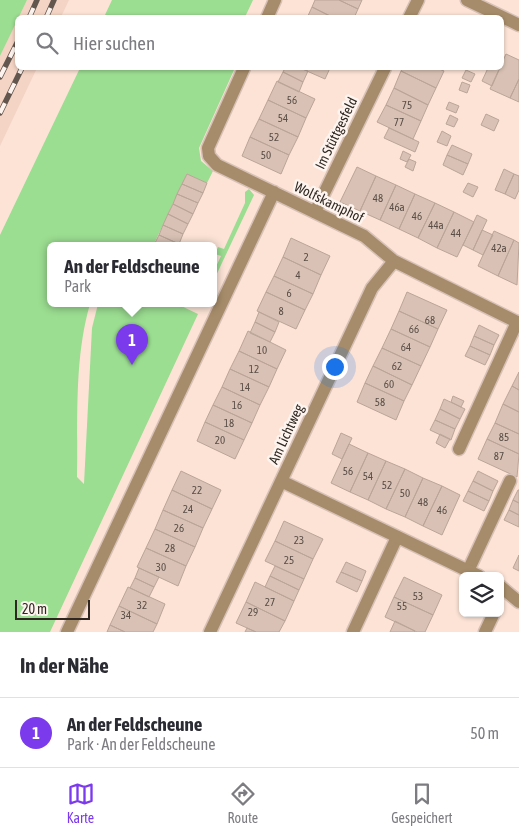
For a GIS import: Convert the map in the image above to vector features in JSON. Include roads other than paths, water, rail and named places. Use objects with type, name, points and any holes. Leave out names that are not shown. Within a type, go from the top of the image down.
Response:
[{"type":"street","points":[[268,15],[275,0]]},
{"type":"street","points":[[410,15],[418,0]]},
{"type":"street","points":[[467,0],[500,15]]},
{"type":"street","points":[[504,17],[519,24]]},
{"type":"street","name":"Wolfskamphof","points":[[243,70],[210,142],[209,156],[217,165],[364,236],[394,261],[518,322]]},
{"type":"street","name":"Im Stüttgesfeld","points":[[315,212],[384,70]]},
{"type":"street","points":[[67,632],[274,192]]},
{"type":"street","name":"Am Lichtweg","points":[[394,261],[372,288],[281,480],[472,572]]},
{"type":"street","points":[[458,449],[518,322]]},
{"type":"street","points":[[210,632],[281,480]]},
{"type":"street","points":[[474,572],[510,481]]},
{"type":"street","points":[[353,632],[397,537]]},
{"type":"street","points":[[504,592],[519,602]]},
{"type":"street","points":[[485,632],[492,617]]},
{"type":"railway","points":[[30,15],[37,0]]},
{"type":"railway","points":[[47,15],[54,0]]},
{"type":"railway","points":[[0,77],[15,47]]},
{"type":"railway","points":[[0,113],[21,70]]},
{"type":"place","name":"An der Feldscheune","points":[[132,365]]}]
